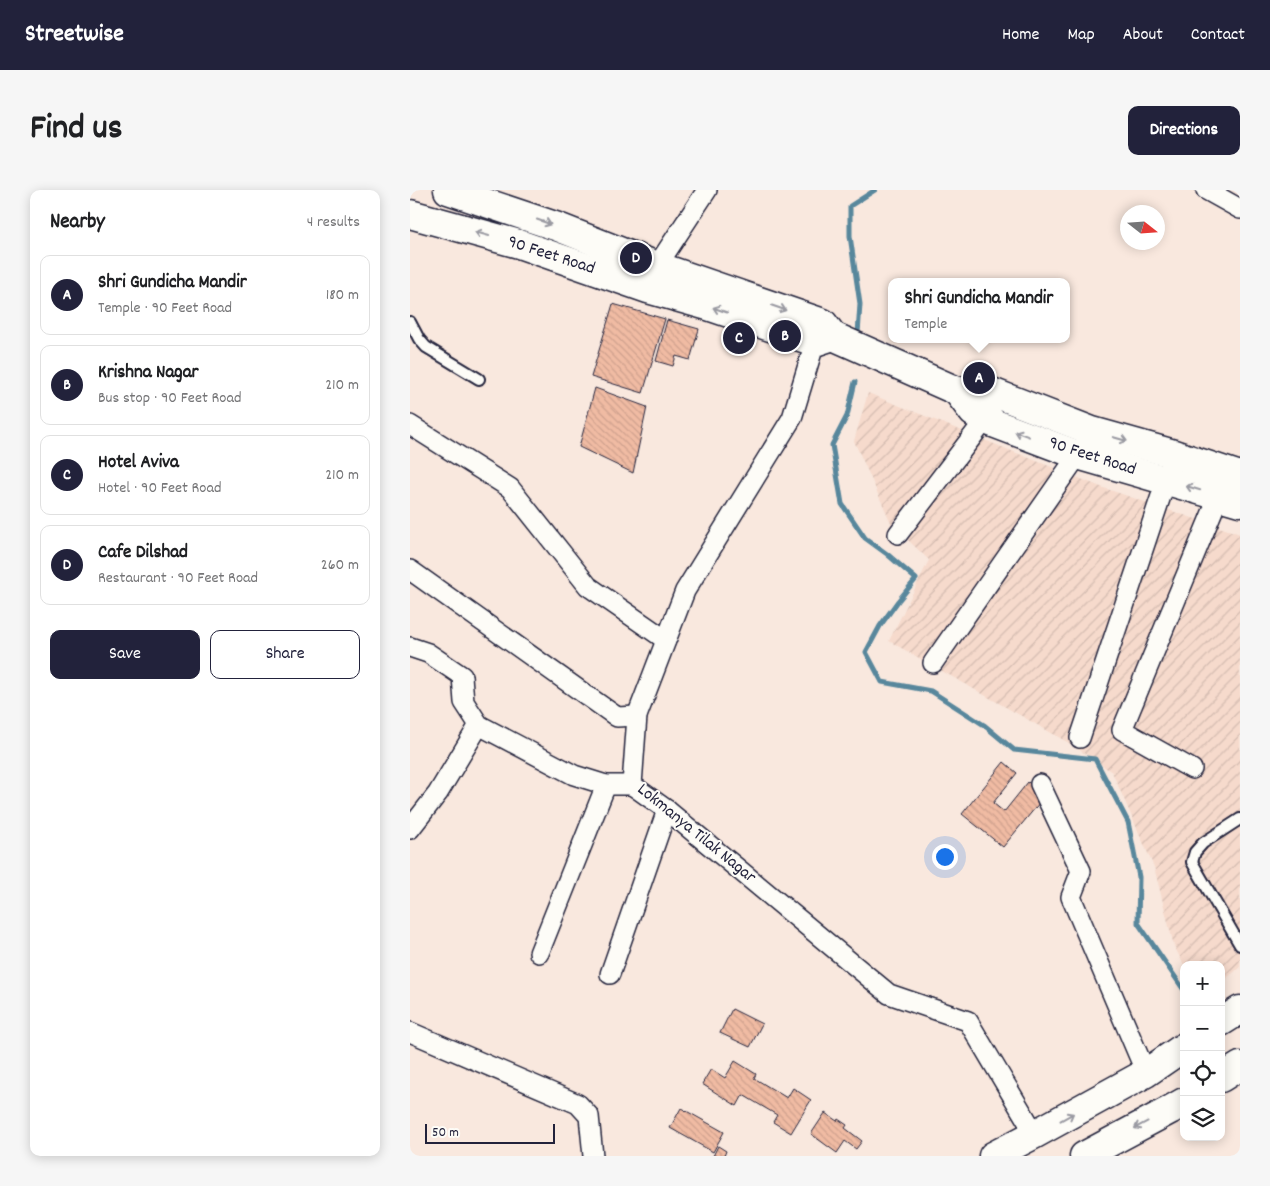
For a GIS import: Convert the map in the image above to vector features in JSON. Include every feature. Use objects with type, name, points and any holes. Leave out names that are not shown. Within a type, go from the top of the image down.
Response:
[{"type":"street","name":"90 Feet Road","points":[[448,190],[558,227],[708,306],[824,334],[958,391],[984,389],[1092,431],[1170,467],[1232,487]]},
{"type":"street","points":[[653,277],[707,190]]},
{"type":"street","points":[[1206,190],[1240,209]]},
{"type":"street","name":"90 Feet Road","points":[[410,214],[519,244],[653,277]]},
{"type":"street","name":"Lokmanya Tilak Nagar","points":[[824,334],[792,418],[685,591],[637,716],[632,785],[668,810],[889,994],[968,1021],[1035,1134]]},
{"type":"street","name":"90 Feet Road","points":[[958,391],[972,412],[985,420],[1078,455],[1170,467]]},
{"type":"street","points":[[898,534],[985,420],[998,395]]},
{"type":"street","points":[[410,425],[510,488],[588,586],[666,640]]},
{"type":"street","points":[[933,663],[1078,455],[1092,431]]},
{"type":"street","points":[[1080,738],[1170,467]]},
{"type":"street","points":[[1192,769],[1122,730],[1232,487]]},
{"type":"street","points":[[412,575],[617,717],[637,716]]},
{"type":"street","points":[[410,647],[428,653],[462,676],[464,702],[479,725],[574,776],[606,785],[632,785]]},
{"type":"street","points":[[410,829],[438,793],[479,725]]},
{"type":"street","points":[[1040,784],[1081,872],[1071,897],[1146,1073]]},
{"type":"street","points":[[539,952],[606,785]]},
{"type":"street","points":[[610,974],[668,810]]},
{"type":"street","points":[[1225,1019],[1240,1010]]},
{"type":"street","points":[[412,1037],[578,1104],[589,1116],[593,1156]]},
{"type":"street","points":[[993,1156],[1146,1073],[1180,1050]]},
{"type":"street","points":[[1084,1156],[1180,1104]]},
{"type":"lane","points":[[410,322],[419,339],[426,347],[479,379]]},
{"type":"lane","points":[[1240,819],[1203,843],[1195,852],[1192,862],[1240,945]]},
{"type":"shaded area","points":[[868,393],[1101,487],[1240,534],[1240,967],[1225,980],[1225,961],[1182,961],[1174,946],[1154,867],[1112,772],[1069,743],[889,641],[929,560],[892,525],[854,441]]},
{"type":"building","points":[[613,304],[665,319],[643,393],[591,377]]},
{"type":"building","points":[[667,320],[699,329],[690,360],[676,356],[673,366],[656,361]]},
{"type":"building","points":[[595,388],[647,407],[633,473],[579,447]]},
{"type":"building","points":[[1004,762],[1017,773],[993,803],[1004,812],[1028,782],[1045,796],[1003,847],[962,814]]},
{"type":"building","points":[[732,1009],[762,1024],[750,1047],[720,1033]]},
{"type":"building","points":[[735,1061],[756,1074],[754,1078],[787,1098],[793,1088],[811,1100],[791,1133],[773,1122],[777,1115],[743,1095],[737,1106],[702,1084],[711,1069],[725,1078]]},
{"type":"building","points":[[681,1108],[724,1132],[713,1152],[670,1128]]},
{"type":"building","points":[[825,1113],[847,1125],[845,1128],[862,1141],[856,1149],[845,1141],[837,1153],[811,1134]]},
{"type":"building","points":[[718,1146],[726,1151],[724,1156],[713,1156]]},
{"type":"waterway","points":[[858,334],[860,304],[850,236],[850,206],[875,190]]},
{"type":"waterway","points":[[855,382],[847,416],[832,445],[842,504],[865,538],[916,579],[880,626],[866,652],[882,682],[931,691],[984,725],[1014,750],[1095,759],[1128,822],[1139,877],[1138,923],[1180,984]]},
{"type":"place","name":"Cafe Dilshad","points":[[636,258]]},
{"type":"place","name":"Krishna Nagar","points":[[785,336]]},
{"type":"place","name":"Hotel Aviva","points":[[739,338]]},
{"type":"place","name":"Shri Gundicha Mandir","points":[[979,378]]}]
